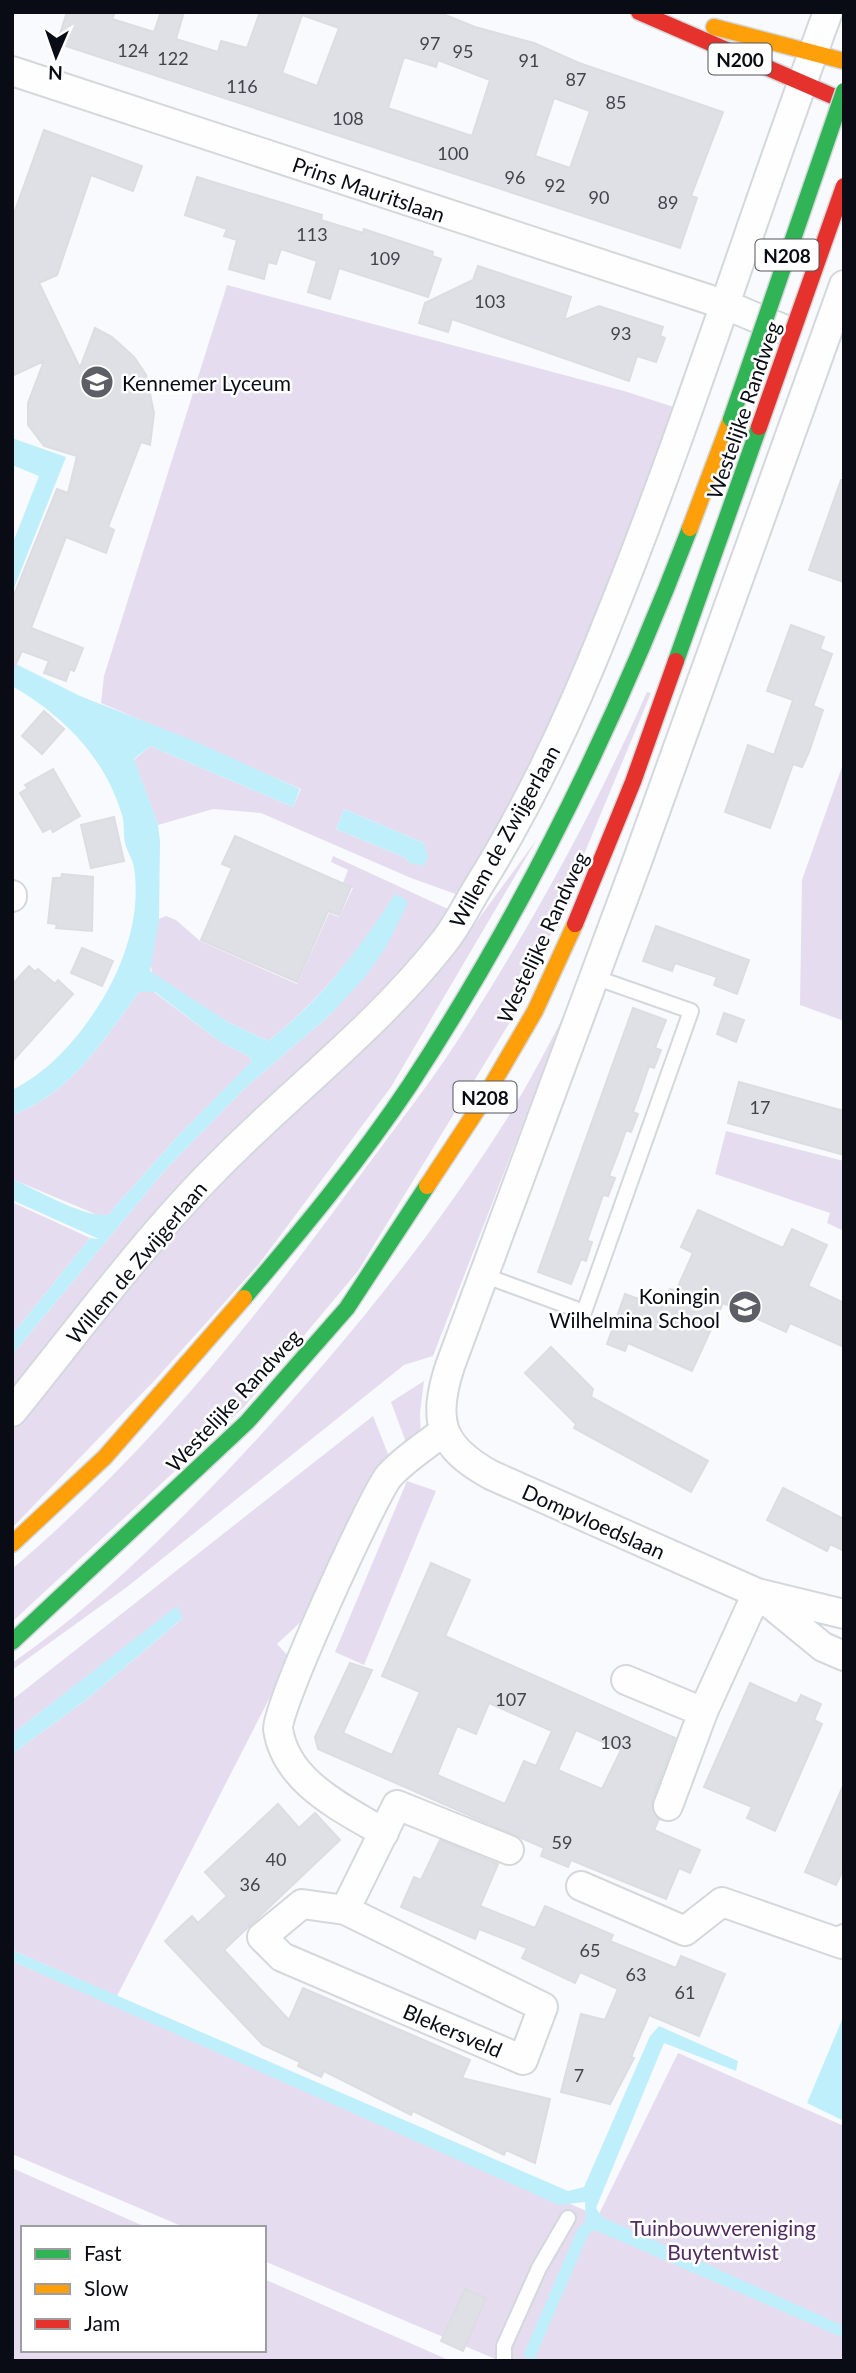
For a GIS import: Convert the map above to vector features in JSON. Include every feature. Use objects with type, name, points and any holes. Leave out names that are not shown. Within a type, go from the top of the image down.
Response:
[{"type":"main road","name":"N200","points":[[639,12],[800,85],[844,101]]},
{"type":"main road","name":"N200","points":[[656,12],[844,61]]},
{"type":"main road","name":"Westelijke Randweg","points":[[12,1544],[106,1457],[202,1349],[316,1213],[409,1086],[502,934],[588,769],[666,590],[731,419],[844,92]]},
{"type":"main road","name":"Westelijke Randweg","points":[[12,1642],[247,1422],[346,1308],[479,1107],[535,1011],[581,909],[633,782],[844,186]]},
{"type":"street","name":"Willem de Zwijgerlaan","points":[[12,1412],[119,1279],[218,1165],[366,1028],[444,942],[533,794],[572,712],[649,522],[800,85],[828,12]]},
{"type":"street","name":"Prins Mauritslaan","points":[[12,71],[726,305],[748,317],[822,342]]},
{"type":"street","points":[[384,1833],[313,1789],[287,1757],[277,1726],[302,1654],[388,1477],[443,1432],[443,1390],[483,1275],[594,977],[844,285]]},
{"type":"street","name":"Dompvloedslaan","points":[[443,1432],[454,1450],[491,1475],[757,1593],[844,1614]]},
{"type":"street","points":[[668,1806],[704,1712],[757,1593]]},
{"type":"street","name":"Dompvloedslaan","points":[[757,1593],[823,1647],[844,1656]]},
{"type":"street","points":[[626,1681],[704,1712]]},
{"type":"street","points":[[345,1910],[397,1805],[509,1850]]},
{"type":"street","points":[[581,1886],[685,1931],[722,1902],[842,1944],[844,1938]]},
{"type":"street","name":"Blekersveld","points":[[302,1904],[345,1910],[543,2007],[523,2060],[282,1957],[262,1937],[302,1904]]},
{"type":"lane","points":[[483,1275],[584,1312],[691,1011],[594,977]]},
{"type":"lane","points":[[504,2361],[504,2346],[539,2268],[568,2218]]},
{"type":"green space","points":[[227,285],[624,391],[680,409],[543,769],[461,896],[411,878],[261,813],[213,809],[158,825],[134,760],[150,746],[293,807],[301,789],[101,703],[104,676]],"holes":[[[344,809],[424,843],[409,863],[406,858],[336,829]]]},
{"type":"green space","points":[[647,692],[651,693],[524,999],[358,1271],[245,1406],[12,1622],[12,1569],[107,1481],[236,1338],[315,1237],[444,1061],[509,958],[558,871]]},
{"type":"green space","points":[[844,761],[844,1021],[800,1005],[802,880]]},
{"type":"green space","points":[[537,839],[391,1087],[259,1264],[154,1381],[12,1528],[12,1431],[134,1278],[197,1205],[374,1040],[447,962]]},
{"type":"green space","points":[[333,856],[450,910],[444,925],[12,1396],[12,1355],[166,1169],[245,1088],[331,1014],[395,895],[338,974],[305,1009],[268,1041],[228,1022],[152,974],[150,960],[159,919],[166,916],[176,920],[200,941],[297,984],[329,913],[339,917],[353,888],[343,883],[348,870],[331,862]]},
{"type":"green space","points":[[139,992],[154,992],[219,1041],[250,1057],[251,1063],[178,1136],[108,1215],[100,1216],[12,1179],[12,1115],[52,1094],[69,1079],[99,1046]]},
{"type":"green space","points":[[567,1010],[433,1356],[404,1365],[127,1587],[12,1670],[12,1663],[98,1596],[178,1521],[267,1428],[341,1344],[411,1256],[477,1164],[516,1104]]},
{"type":"green space","points":[[726,1131],[844,1161],[844,1231],[827,1223],[830,1213],[715,1174]]},
{"type":"green space","points":[[12,1202],[90,1238],[12,1335]]},
{"type":"green space","points":[[424,1381],[420,1413],[421,1438],[407,1445],[391,1402]]},
{"type":"green space","points":[[373,1416],[390,1459],[320,1604],[277,1644],[290,1658],[117,1996],[12,1950],[12,1754],[86,1700],[182,1619],[177,1607],[12,1734],[12,1700]]},
{"type":"green space","points":[[407,1481],[436,1491],[364,1665],[335,1652]]},
{"type":"green space","name":"Tuinbouwvereniging Buytentwist","points":[[12,1961],[598,2216],[678,2053],[844,2126],[844,2361],[500,2361],[266,2262],[266,2226],[181,2226],[12,2154]]},
{"type":"green space","points":[[12,2168],[143,2226],[21,2226],[21,2352],[266,2352],[266,2280],[451,2361],[12,2361]]},
{"type":"water","points":[[12,438],[66,457],[12,593],[12,545],[39,476],[12,465]]},
{"type":"water","points":[[12,662],[80,696],[192,740],[300,789],[293,807],[150,746],[134,759],[158,825],[160,841],[159,919],[150,971],[228,1022],[268,1041],[305,1009],[338,973],[395,894],[406,899],[407,905],[386,947],[365,977],[331,1014],[245,1088],[166,1169],[12,1355],[12,1335],[90,1238],[99,1239],[12,1200],[12,1179],[86,1212],[108,1215],[178,1136],[251,1062],[250,1057],[219,1041],[155,992],[139,992],[99,1046],[69,1079],[33,1106],[12,1115],[12,1090],[36,1076],[67,1047],[103,998],[127,945],[136,887],[133,865],[125,843],[122,816],[104,773],[64,723],[12,686]]},
{"type":"water","points":[[344,809],[424,843],[428,857],[424,866],[409,863],[406,858],[336,829]]},
{"type":"water","points":[[177,1606],[183,1618],[86,1700],[12,1754],[12,1734]]},
{"type":"water","points":[[12,1950],[568,2191],[584,2187],[650,2036],[659,2026],[738,2061],[736,2071],[664,2043],[596,2208],[602,2217],[844,2326],[844,2338],[595,2230],[588,2235],[534,2360],[523,2356],[577,2230],[586,2221],[585,2202],[559,2205],[12,1961]]},
{"type":"water","points":[[844,2015],[844,2121],[807,2103]]},
{"type":"building","points":[[67,12],[115,12],[112,19],[154,32],[161,12],[184,12],[176,39],[218,52],[221,41],[247,48],[260,12],[438,12],[475,27],[534,43],[579,63],[723,112],[691,196],[697,198],[680,248],[57,43]],"holes":[[[302,15],[339,28],[317,86],[282,73]],[[404,57],[436,67],[438,60],[490,80],[472,136],[388,108]],[[554,98],[590,111],[570,168],[535,156]]]},
{"type":"building","points":[[44,130],[142,166],[133,191],[91,175],[57,275],[39,283],[80,368],[95,328],[112,337],[134,357],[146,375],[154,413],[150,445],[141,442],[108,527],[114,530],[106,553],[66,537],[31,628],[83,648],[74,671],[70,669],[66,681],[44,673],[49,661],[22,651],[12,672],[12,600],[57,489],[68,493],[77,456],[44,446],[28,425],[28,403],[44,361],[12,376],[12,219]]},
{"type":"building","points":[[197,177],[322,215],[321,220],[363,233],[364,229],[433,252],[432,256],[441,259],[428,297],[339,268],[330,299],[308,292],[317,261],[281,249],[276,264],[268,262],[264,279],[229,269],[237,240],[224,236],[227,229],[185,215]]},
{"type":"building","points":[[478,266],[571,297],[564,320],[599,306],[663,327],[660,336],[665,338],[656,362],[637,356],[629,381],[452,319],[448,332],[419,323],[425,303],[473,280]]},
{"type":"building","points":[[841,480],[844,480],[844,582],[809,570]]},
{"type":"building","points":[[791,625],[824,637],[820,649],[832,654],[813,706],[823,710],[809,752],[802,767],[793,764],[770,828],[725,812],[748,745],[774,755],[793,700],[767,691]]},
{"type":"building","points":[[44,711],[64,729],[42,754],[22,736]]},
{"type":"building","points":[[53,769],[80,816],[53,832],[51,828],[43,832],[20,793],[28,788],[25,785]]},
{"type":"building","points":[[114,817],[124,861],[91,868],[81,825]]},
{"type":"building","points":[[235,836],[351,887],[339,915],[328,911],[297,982],[201,940],[232,868],[222,864]]},
{"type":"building","points":[[62,874],[93,877],[92,931],[56,928],[57,924],[48,923],[53,878],[61,878]]},
{"type":"building","points":[[656,926],[749,960],[737,994],[714,985],[717,977],[675,963],[672,971],[643,961]]},
{"type":"building","points":[[82,948],[113,961],[102,986],[71,973]]},
{"type":"building","points":[[29,966],[35,972],[38,969],[55,984],[58,980],[73,994],[12,1062],[12,985]]},
{"type":"building","points":[[633,1008],[666,1020],[655,1048],[661,1050],[654,1068],[649,1066],[633,1112],[638,1114],[631,1132],[626,1130],[609,1176],[615,1178],[608,1196],[603,1195],[587,1241],[592,1242],[586,1261],[581,1259],[571,1284],[538,1272]]},
{"type":"building","points":[[724,1013],[744,1020],[736,1042],[717,1034]]},
{"type":"building","points":[[739,1082],[844,1111],[844,1155],[728,1123]]},
{"type":"building","points":[[698,1210],[783,1248],[792,1229],[827,1245],[808,1286],[844,1303],[844,1347],[790,1323],[786,1332],[723,1303],[692,1371],[628,1343],[625,1351],[607,1344],[625,1294],[661,1307],[670,1289],[676,1291],[693,1253],[681,1247]]},
{"type":"building","points":[[551,1347],[593,1389],[591,1397],[708,1461],[691,1492],[574,1428],[576,1424],[525,1373]]},
{"type":"building","points":[[783,1488],[844,1519],[844,1551],[830,1544],[827,1551],[767,1520]]},
{"type":"building","points":[[431,1563],[470,1580],[445,1636],[675,1738],[652,1801],[652,1809],[659,1819],[654,1830],[700,1850],[690,1873],[679,1868],[666,1899],[571,1860],[568,1867],[541,1856],[544,1848],[318,1749],[315,1737],[350,1663],[372,1670],[343,1733],[392,1755],[420,1692],[382,1676]],"holes":[[[489,1703],[552,1731],[536,1766],[524,1761],[505,1804],[437,1775],[457,1726],[476,1734]],[[576,1730],[621,1750],[602,1789],[558,1770]]]},
{"type":"building","points":[[750,1683],[797,1704],[801,1695],[821,1704],[814,1720],[822,1724],[775,1831],[747,1818],[752,1807],[704,1787]]},
{"type":"building","points":[[844,1784],[844,1868],[836,1885],[805,1872]]},
{"type":"building","points":[[278,1804],[299,1828],[315,1813],[340,1840],[224,1950],[289,2020],[303,1988],[470,2060],[462,2078],[550,2099],[535,2163],[506,2150],[504,2155],[413,2111],[411,2115],[324,2071],[321,2077],[298,2066],[300,2062],[263,2045],[165,1941],[192,1916],[198,1923],[227,1896],[205,1872]]},
{"type":"building","points":[[440,1840],[498,1864],[480,1906],[535,1928],[545,1906],[613,1935],[610,1941],[676,1968],[681,1956],[725,1974],[699,2036],[649,2015],[631,2057],[634,2058],[610,2104],[561,2092],[581,2014],[605,2020],[618,1989],[580,1972],[575,1983],[522,1958],[527,1948],[479,1929],[475,1939],[401,1907],[414,1877],[421,1880]]},
{"type":"building","points":[[465,2289],[486,2298],[463,2351],[441,2341]]},
{"type":"traffic: fast","points":[[731,419],[844,91]]},
{"type":"traffic: fast","points":[[676,661],[759,427]]},
{"type":"traffic: fast","points":[[244,1298],[330,1194],[391,1113],[452,1019],[491,952],[599,744],[690,528]]},
{"type":"traffic: fast","points":[[12,1642],[247,1422],[347,1308],[427,1186]]},
{"type":"traffic: slow","points":[[714,27],[844,61]]},
{"type":"traffic: slow","points":[[690,528],[731,419]]},
{"type":"traffic: slow","points":[[427,1186],[479,1107],[535,1011],[575,924]]},
{"type":"traffic: slow","points":[[12,1544],[105,1457],[244,1298]]},
{"type":"traffic: jam","points":[[639,12],[844,101]]},
{"type":"traffic: jam","points":[[759,427],[844,186]]},
{"type":"traffic: jam","points":[[575,924],[633,782],[676,661]]},
{"type":"place","name":"Kennemer Lyceum","points":[[97,382]]},
{"type":"place","name":"Koningin Wilhelmina School","points":[[745,1307]]}]
